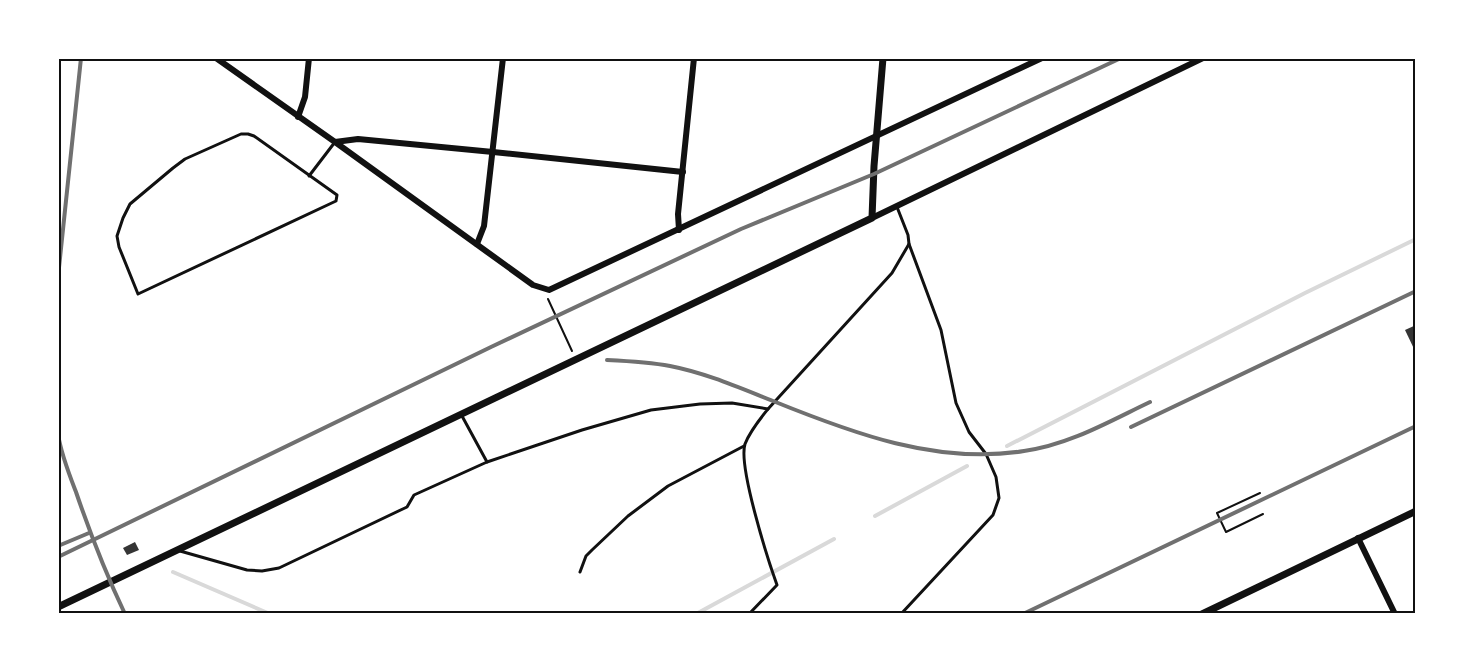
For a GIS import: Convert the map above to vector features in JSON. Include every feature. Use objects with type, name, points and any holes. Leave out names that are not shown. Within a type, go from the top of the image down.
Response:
[{"type":"street","points":[[216,58],[534,285],[549,290],[1042,58]]},
{"type":"street","points":[[298,117],[305,97],[309,58]]},
{"type":"street","points":[[477,244],[484,226],[503,58]]},
{"type":"street","points":[[679,230],[678,214],[694,58]]},
{"type":"street","points":[[872,218],[883,58]]},
{"type":"street","points":[[58,607],[1203,58]]},
{"type":"street","points":[[335,142],[358,139],[683,172]]},
{"type":"street","points":[[1202,614],[1416,511]]},
{"type":"street","points":[[1358,538],[1395,614]]},
{"type":"lane","points":[[241,134],[248,134],[309,176],[337,195],[336,201],[138,294],[117,237],[123,218],[130,204],[185,159],[241,134]]},
{"type":"lane","points":[[309,176],[335,142]]},
{"type":"lane","points":[[897,206],[942,330],[956,403],[969,432],[986,454],[996,477],[999,498],[993,515],[901,614]]},
{"type":"lane","points":[[580,572],[586,556],[628,516],[668,486],[744,446],[759,419],[892,273],[909,244]]},
{"type":"lane","points":[[177,550],[247,570],[262,571],[279,568],[406,507],[414,495],[487,462],[582,430],[651,410],[710,404],[732,404],[768,409]]},
{"type":"lane","points":[[461,414],[487,462]]},
{"type":"lane","points":[[744,446],[746,469],[761,537],[777,585],[748,614]]},
{"type":"path","points":[[543,289],[576,359]]},
{"type":"path","points":[[1260,493],[1217,513],[1226,532],[1263,514]]},
{"type":"building","points":[[1416,325],[1416,353],[1405,330]]},
{"type":"building","points":[[135,542],[139,550],[127,555],[123,548]]},
{"type":"waterway","points":[[1007,446],[1305,293],[1416,239]]},
{"type":"waterway","points":[[875,516],[967,466]]},
{"type":"waterway","points":[[696,614],[834,539]]},
{"type":"waterway","points":[[173,572],[270,614]]},
{"type":"railway","points":[[58,277],[81,58]]},
{"type":"railway","points":[[58,557],[491,347],[741,229],[874,174],[1121,58]]},
{"type":"railway","points":[[1131,427],[1416,291]]},
{"type":"railway","points":[[607,360],[631,361],[683,369],[723,381],[864,435],[927,450],[959,454],[991,454],[1041,448],[1073,438],[1150,402]]},
{"type":"railway","points":[[1023,614],[1416,426]]},
{"type":"railway","points":[[58,434],[87,523],[125,614]]},
{"type":"railway","points":[[58,546],[89,533]]}]
